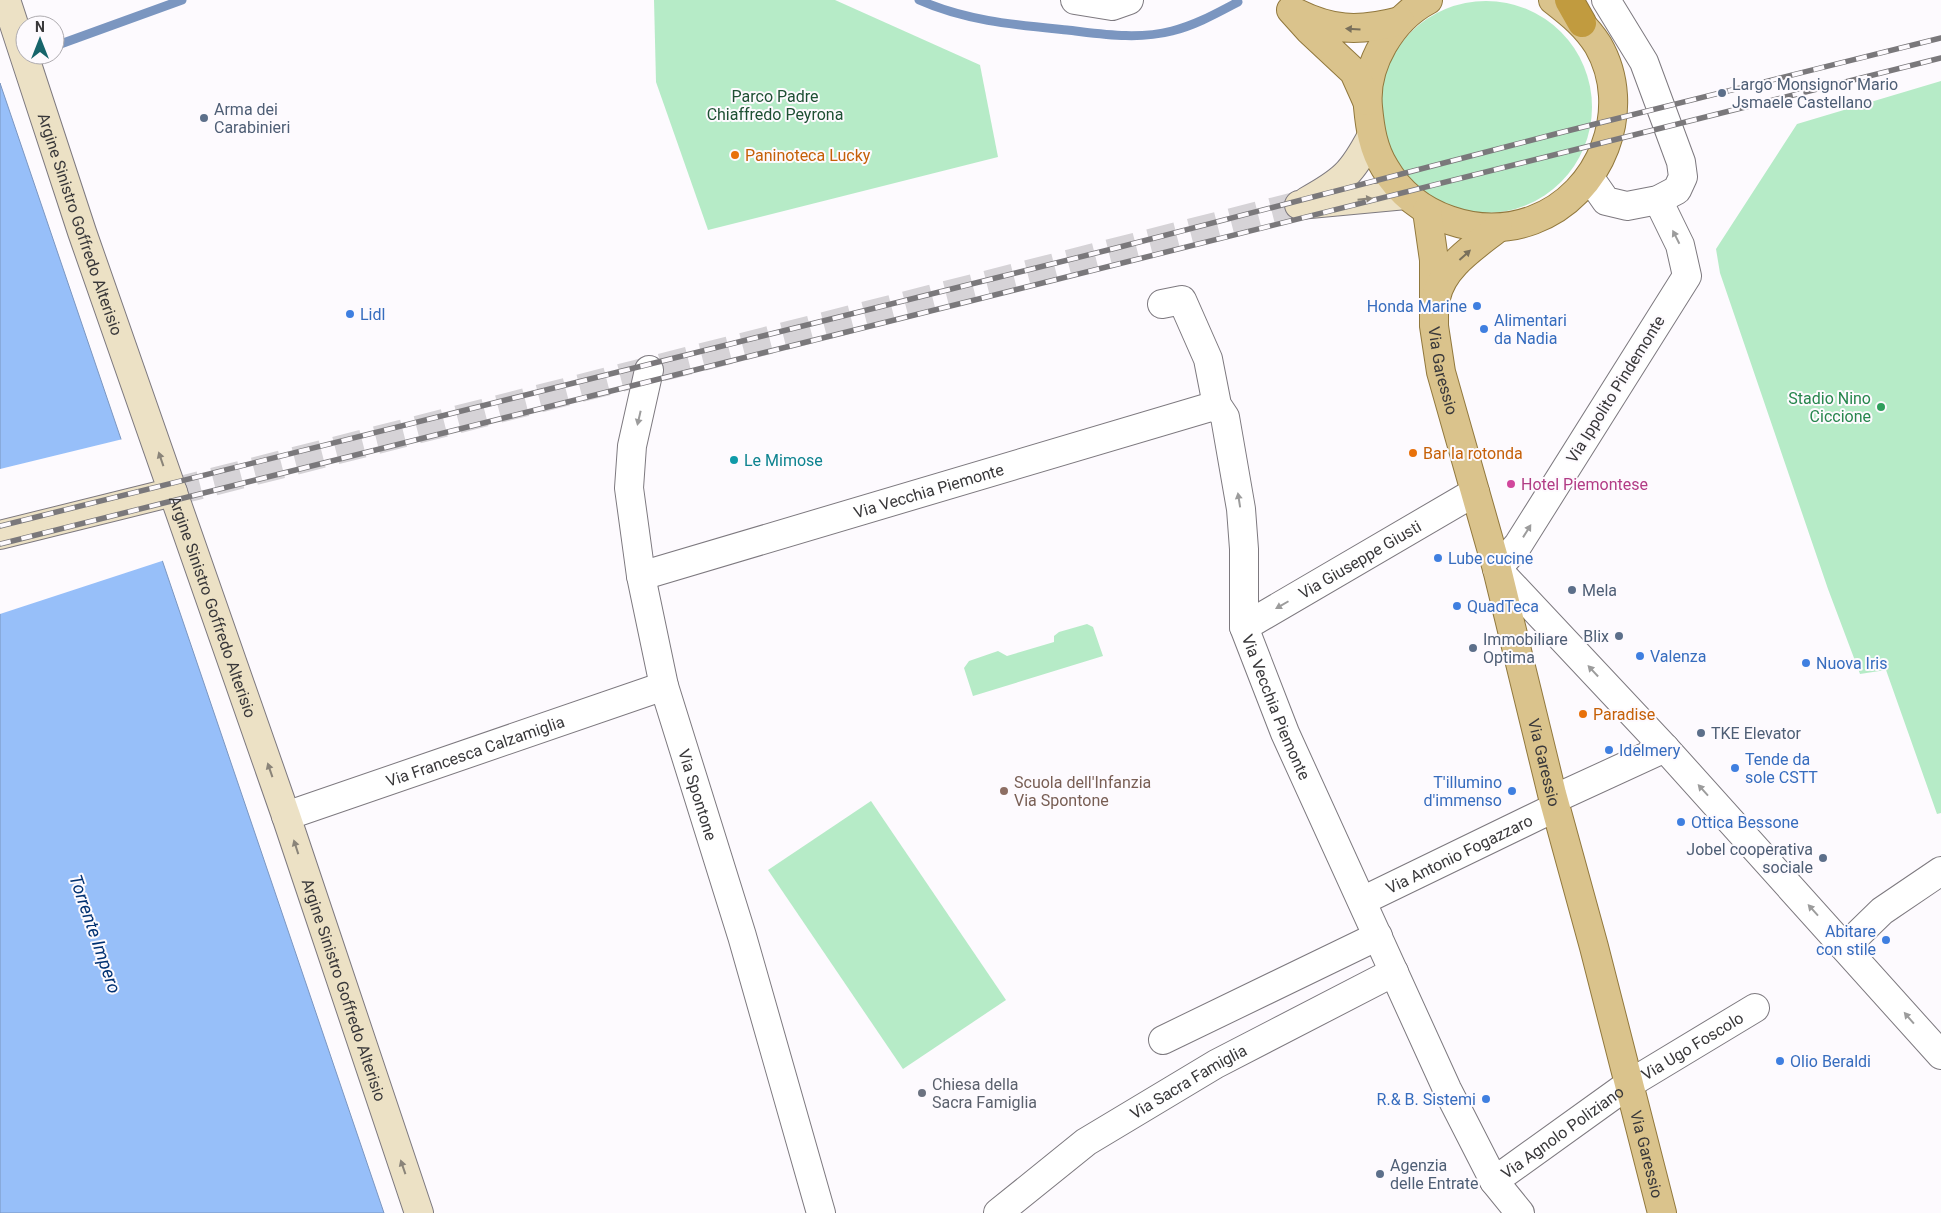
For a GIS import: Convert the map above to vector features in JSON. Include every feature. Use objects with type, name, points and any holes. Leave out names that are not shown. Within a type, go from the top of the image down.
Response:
[{"type":"main road","name":"Argine Sinistro Goffredo Alterisio","points":[[6,0],[82,232],[286,816],[419,1213]]},
{"type":"main road","points":[[1428,0],[1400,21],[1387,38],[1377,58],[1370,79],[1367,101],[1371,137],[1385,168],[1406,195],[1427,211],[1450,221],[1473,227],[1498,228],[1533,220],[1564,203],[1590,178],[1604,154],[1612,127],[1613,99],[1609,72],[1598,46],[1576,12],[1553,0]]},
{"type":"main road","points":[[1287,5],[1307,19],[1340,28],[1359,30],[1400,21]]},
{"type":"main road","points":[[1287,5],[1309,30],[1354,72],[1367,101]]},
{"type":"main road","points":[[1371,137],[1355,167],[1335,184],[1299,205],[1406,195]]},
{"type":"main road","name":"Via Garessio","points":[[1427,211],[1434,260],[1434,311],[1441,372],[1497,569],[1555,803],[1662,1213]]},
{"type":"main road","name":"Via Garessio","points":[[1434,311],[1438,288],[1449,270],[1498,228]]},
{"type":"main road","points":[[0,535],[173,492]]},
{"type":"street","points":[[1075,0],[1117,2]]},
{"type":"street","points":[[1590,178],[1606,201],[1627,206],[1658,200],[1677,190],[1683,177],[1681,162],[1644,62],[1606,0]]},
{"type":"street","name":"Via Ippolito Pindemonte","points":[[1497,569],[1518,545],[1687,276],[1680,245],[1658,200]]},
{"type":"street","name":"Via Vecchia Piemonte","points":[[1162,304],[1182,300],[1208,359],[1217,405],[1225,417],[1241,509],[1244,549],[1244,627],[1285,733],[1447,1089],[1494,1181],[1520,1213]]},
{"type":"street","name":"Via Spontone","points":[[649,370],[632,446],[629,488],[641,576],[664,686],[742,936],[821,1213]]},
{"type":"street","name":"Via Vecchia Piemonte","points":[[641,576],[1217,405]]},
{"type":"street","name":"Via Giuseppe Giusti","points":[[1244,627],[1475,492]]},
{"type":"street","points":[[1497,569],[1665,748],[1941,1054]]},
{"type":"street","name":"Via Francesca Calzamiglia","points":[[286,816],[664,686]]},
{"type":"street","name":"Via Antonio Fogazzaro","points":[[1362,901],[1665,748]]},
{"type":"street","points":[[1845,946],[1882,910],[1939,872]]},
{"type":"street","points":[[1163,1040],[1378,936]]},
{"type":"street","name":"Via Sacra Famiglia","points":[[998,1213],[1086,1142],[1216,1064],[1394,972]]},
{"type":"street","name":"Via Ugo Foscolo","points":[[1629,1084],[1755,1008]]},
{"type":"street","name":"Via Agnolo Poliziano","points":[[1494,1181],[1629,1084]]},
{"type":"green space","name":"Parco Padre Chiaffredo Peyrona","points":[[654,0],[835,0],[980,65],[998,157],[708,230],[656,82]]},
{"type":"green space","points":[[1476,1],[1496,1],[1517,5],[1536,13],[1554,25],[1568,39],[1580,57],[1588,76],[1592,107],[1588,138],[1580,157],[1568,175],[1554,189],[1536,201],[1517,209],[1496,213],[1476,213],[1455,209],[1436,201],[1418,189],[1404,175],[1392,157],[1384,138],[1380,117],[1380,97],[1384,76],[1392,57],[1404,39],[1418,25],[1436,13],[1455,5]]},
{"type":"green space","points":[[1941,81],[1941,813],[1937,814],[1886,670],[1860,674],[1828,589],[1720,273],[1716,249],[1797,124]]},
{"type":"green space","points":[[1087,624],[1093,627],[1103,656],[973,696],[964,668],[969,661],[998,651],[1007,656],[1054,642],[1054,636],[1059,632]]},
{"type":"green space","points":[[871,801],[1006,1000],[903,1069],[768,870]]},
{"type":"water","name":"Torrente Impero","points":[[0,83],[384,1213],[0,1213]]},
{"type":"pier","points":[[123,439],[165,560],[0,614],[0,469]]},
{"type":"waterway","points":[[65,42],[182,0]]},
{"type":"waterway","points":[[919,0],[955,13],[991,21],[1133,36],[1172,31],[1206,18],[1238,2]]},
{"type":"tunnel","points":[[173,492],[1299,205]]},
{"type":"railway","points":[[0,526],[1116,248],[1563,132],[1941,38]]},
{"type":"railway","points":[[0,544],[1941,58]]},
{"type":"place","name":"Largo Monsignor Mario Jsmaele Castellano","points":[[1722,93]]},
{"type":"place","name":"Arma dei Carabinieri","points":[[204,118]]},
{"type":"place","name":"Paninoteca Lucky","points":[[735,155]]},
{"type":"place","name":"Honda Marine","points":[[1477,306]]},
{"type":"place","name":"Lidl","points":[[350,314]]},
{"type":"place","name":"Alimentari da Nadia","points":[[1484,329]]},
{"type":"place","name":"Stadio Nino Ciccione","points":[[1881,407]]},
{"type":"place","name":"Bar la rotonda","points":[[1413,453]]},
{"type":"place","name":"Le Mimose","points":[[734,460]]},
{"type":"place","name":"Hotel Piemontese","points":[[1511,484]]},
{"type":"place","name":"Lube cucine","points":[[1438,558]]},
{"type":"place","name":"Mela","points":[[1572,590]]},
{"type":"place","name":"QuadTeca","points":[[1457,606]]},
{"type":"place","name":"Blix","points":[[1619,636]]},
{"type":"place","name":"Immobiliare Optima","points":[[1473,648]]},
{"type":"place","name":"Valenza","points":[[1640,656]]},
{"type":"place","name":"Nuova Iris","points":[[1806,663]]},
{"type":"place","name":"Paradise","points":[[1583,714]]},
{"type":"place","name":"TKE Elevator","points":[[1701,733]]},
{"type":"place","name":"Idelmery","points":[[1609,750]]},
{"type":"place","name":"Tende da sole CSTT","points":[[1735,768]]},
{"type":"place","name":"Scuola dell'Infanzia Via Spontone","points":[[1004,791]]},
{"type":"place","name":"T'illumino d'immenso","points":[[1512,791]]},
{"type":"place","name":"Ottica Bessone","points":[[1681,822]]},
{"type":"place","name":"Jobel cooperativa sociale","points":[[1823,858]]},
{"type":"place","name":"Abitare con stile","points":[[1886,940]]},
{"type":"place","name":"Olio Beraldi","points":[[1780,1061]]},
{"type":"place","name":"Chiesa della Sacra Famiglia","points":[[922,1093]]},
{"type":"place","name":"R.& B. Sistemi","points":[[1486,1099]]},
{"type":"place","name":"Agenzia delle Entrate","points":[[1380,1174]]}]
